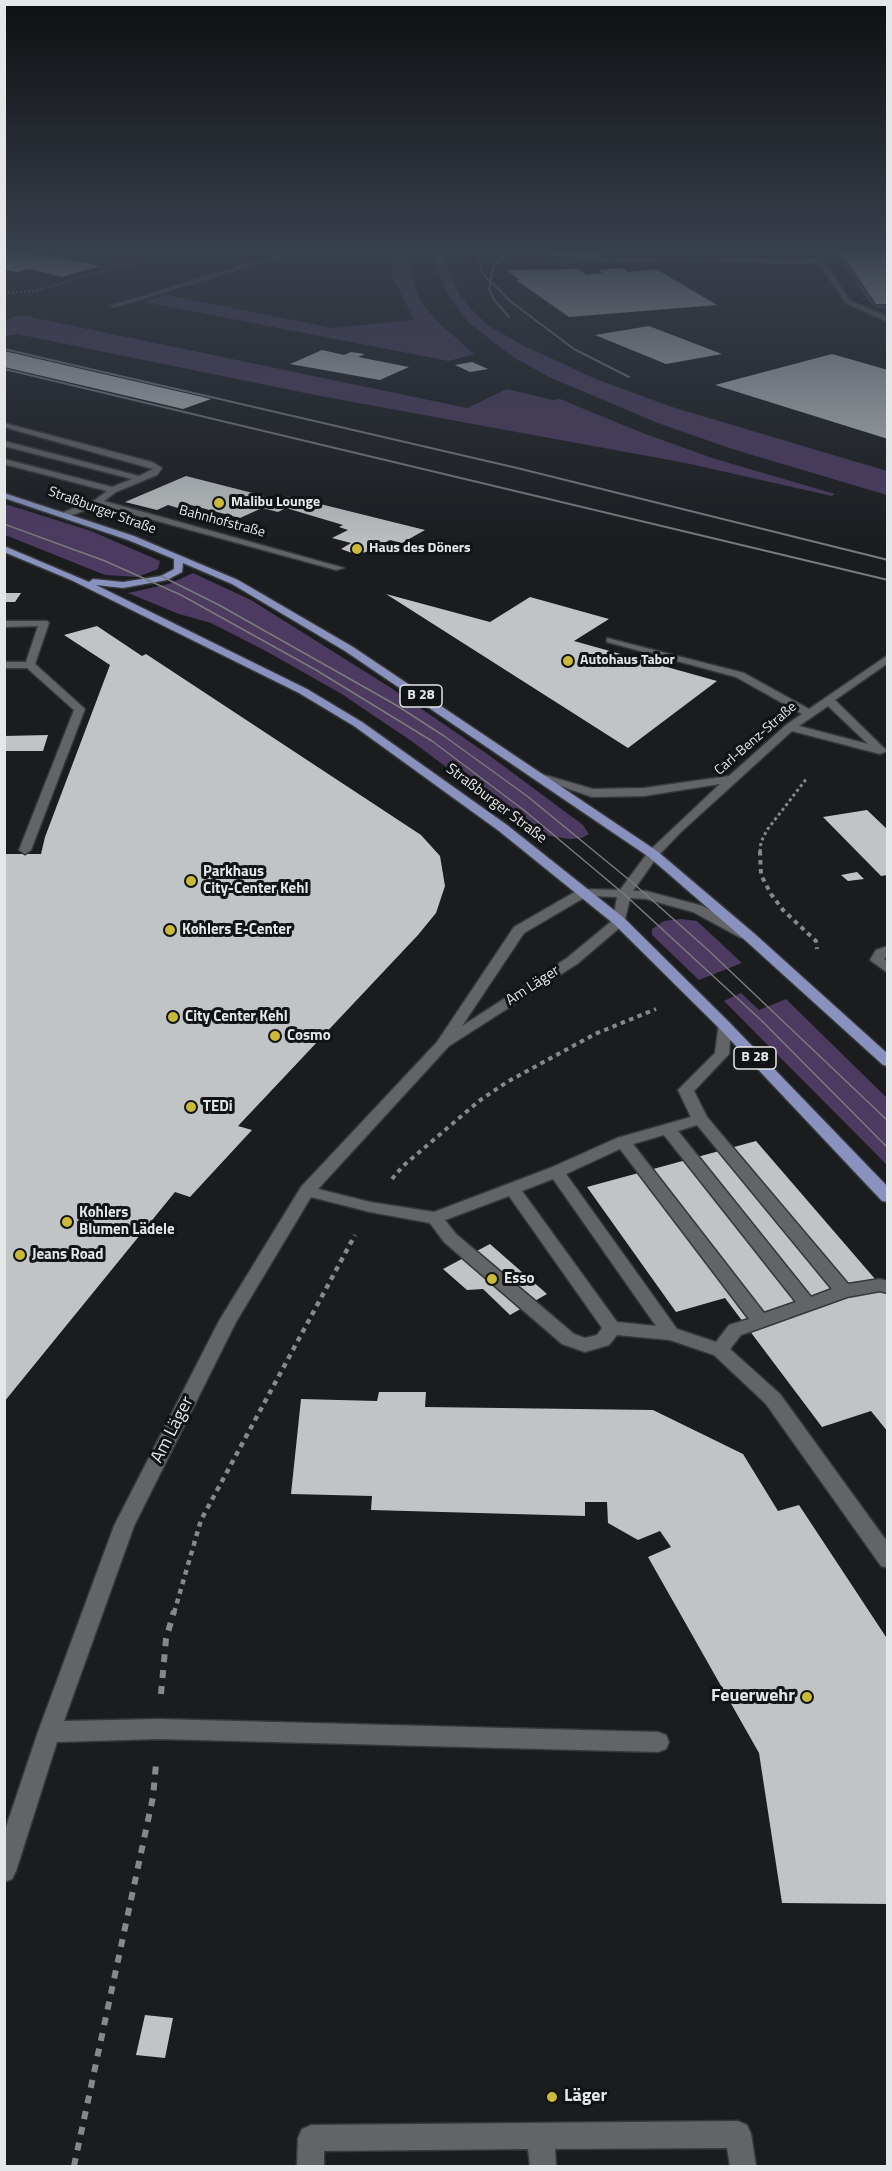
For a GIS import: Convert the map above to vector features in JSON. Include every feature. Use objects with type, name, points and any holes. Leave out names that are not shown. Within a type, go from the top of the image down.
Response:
[{"type":"main road","name":"Straßburger Straße","points":[[4,495],[67,514],[178,557],[235,582],[296,616],[444,711],[653,854],[751,938],[888,1062]]},
{"type":"main road","name":"Straßburger Straße","points":[[4,549],[75,578],[293,686],[358,724],[503,828],[619,921],[724,1025],[888,1197]]},
{"type":"main road","points":[[75,578],[123,585],[151,581],[179,570],[178,557]]},
{"type":"street","points":[[4,425],[158,468],[154,473],[113,490],[98,502],[67,514]]},
{"type":"street","points":[[4,443],[141,479]]},
{"type":"street","points":[[4,461],[113,490]]},
{"type":"street","name":"Bahnhofstraße","points":[[98,502],[339,568]]},
{"type":"street","points":[[4,624],[44,623],[30,664]]},
{"type":"street","points":[[611,640],[740,675],[808,713]]},
{"type":"street","name":"Carl-Benz-Straße","points":[[624,894],[653,854],[677,829],[790,727],[888,658]]},
{"type":"street","points":[[4,665],[30,664],[80,709],[25,850]]},
{"type":"street","points":[[829,701],[884,754]]},
{"type":"street","points":[[790,727],[884,754]]},
{"type":"street","points":[[538,776],[592,793],[644,792],[732,779]]},
{"type":"street","points":[[585,892],[646,895],[698,909],[751,938]]},
{"type":"street","name":"Am Läger","points":[[4,1871],[49,1732],[124,1526],[228,1322],[307,1191],[442,1045],[519,930],[585,892]]},
{"type":"street","points":[[619,921],[624,894]]},
{"type":"street","name":"Am Läger","points":[[442,1045],[572,961],[619,921]]},
{"type":"street","points":[[888,950],[881,953],[877,960],[888,969]]},
{"type":"street","points":[[724,1025],[722,1054],[686,1090],[700,1119],[844,1291]]},
{"type":"street","points":[[307,1191],[370,1208],[435,1218],[556,1172],[623,1142],[700,1119]]},
{"type":"street","points":[[668,1130],[808,1305]]},
{"type":"street","points":[[623,1142],[760,1321]]},
{"type":"street","points":[[556,1172],[671,1334]]},
{"type":"street","points":[[512,1189],[612,1328],[671,1334],[720,1350],[773,1399],[888,1560]]},
{"type":"street","points":[[435,1218],[450,1238],[568,1339],[585,1345],[603,1340],[612,1328]]},
{"type":"street","points":[[720,1350],[735,1330],[844,1291],[880,1285],[888,1287]]},
{"type":"street","points":[[49,1732],[159,1729],[658,1742]]},
{"type":"street","points":[[311,2166],[310,2138],[738,2134],[743,2166]]},
{"type":"street","points":[[541,2135],[543,2166]]},
{"type":"path","points":[[807,777],[767,831],[761,842],[759,861],[761,875],[771,894],[783,910],[808,932],[816,942],[817,949]]},
{"type":"path","points":[[74,2166],[153,1797],[166,1639],[201,1520],[370,1208],[403,1166],[488,1094],[537,1064],[595,1034],[656,1009]]},
{"type":"shaded area","points":[[111,353],[205,353],[467,408],[507,389],[553,400],[560,399],[640,432],[712,458],[835,494],[832,496],[686,463],[315,395]]},
{"type":"shaded area","points":[[409,353],[474,354],[449,361]]},
{"type":"shaded area","points":[[508,353],[540,353],[596,379],[672,407],[887,471],[887,495],[729,448],[658,423],[549,377]]},
{"type":"shaded area","points":[[5,504],[91,531],[160,561],[158,569],[137,577],[105,575],[5,535]]},
{"type":"shaded area","points":[[193,573],[251,600],[388,686],[486,753],[583,825],[589,834],[582,838],[569,839],[544,835],[524,825],[410,740],[340,693],[211,623],[179,614],[128,593],[169,584]]},
{"type":"shaded area","points":[[681,919],[697,921],[742,963],[699,980],[652,935],[652,929],[664,921]]},
{"type":"shaded area","points":[[741,993],[759,1010],[786,999],[887,1098],[887,1165],[724,1001]]},
{"type":"building","points":[[4,353],[14,353],[211,399],[183,409],[4,367]]},
{"type":"building","points":[[314,353],[360,353],[365,354],[358,357],[409,367],[380,380],[290,364]]},
{"type":"building","points":[[640,353],[722,354],[666,364]]},
{"type":"building","points":[[832,354],[888,370],[888,439],[715,385]]},
{"type":"building","points":[[472,362],[488,369],[470,372],[455,365]]},
{"type":"building","points":[[186,476],[280,500],[288,496],[425,530],[402,543],[390,540],[366,552],[355,554],[341,549],[351,543],[332,538],[348,530],[339,527],[343,525],[286,508],[278,512],[262,508],[240,518],[187,504],[178,508],[168,505],[157,510],[125,502]]},
{"type":"building","points":[[4,593],[21,593],[15,602],[4,602]]},
{"type":"building","name":"Autohaus Tabor","points":[[386,594],[490,622],[530,597],[609,619],[574,641],[717,681],[628,748]]},
{"type":"building","name":"Parkhaus City-Center Kehl","points":[[97,626],[142,656],[146,654],[421,835],[440,856],[445,886],[436,913],[418,935],[238,1126],[252,1130],[190,1197],[175,1192],[4,1402],[4,854],[41,854],[45,837],[110,665],[64,635]]},
{"type":"building","points":[[48,735],[43,751],[4,751],[4,736]]},
{"type":"building","points":[[867,810],[888,830],[888,875],[881,876],[823,817]]},
{"type":"building","points":[[857,872],[864,879],[848,881],[841,875]]},
{"type":"building","points":[[756,1141],[888,1294],[888,1432],[871,1411],[822,1427],[725,1298],[676,1312],[587,1187]]},
{"type":"building","name":"Esso","points":[[490,1244],[547,1294],[510,1315],[483,1289],[467,1290],[443,1269]]},
{"type":"building","name":"Feuerwehr","points":[[379,1392],[426,1392],[425,1407],[653,1410],[743,1454],[778,1511],[799,1505],[888,1640],[888,1904],[782,1903],[759,1753],[648,1557],[671,1547],[660,1531],[638,1540],[608,1523],[607,1502],[585,1502],[585,1516],[371,1510],[372,1496],[291,1494],[301,1399],[377,1401]]},
{"type":"building","points":[[145,2015],[173,2018],[165,2058],[136,2055]]},
{"type":"tram line","points":[[4,524],[105,561],[181,595],[316,670],[432,741],[525,811],[624,894],[762,1021],[888,1148]]},
{"type":"tram line","points":[[161,576],[219,605],[396,705],[444,736],[527,796],[633,883],[708,950],[888,1121]]},
{"type":"railway","points":[[23,353],[517,468],[888,560]]},
{"type":"railway","points":[[582,353],[629,377]]},
{"type":"railway","points":[[4,369],[888,580]]},
{"type":"place","name":"Malibu Lounge","points":[[219,503]]},
{"type":"place","name":"Haus des Döners","points":[[357,549]]},
{"type":"place","name":"Autohaus Tabor","points":[[568,661]]},
{"type":"place","name":"Parkhaus City-Center Kehl","points":[[191,881]]},
{"type":"place","name":"Kohlers E-Center","points":[[170,930]]},
{"type":"place","name":"City Center Kehl","points":[[173,1017]]},
{"type":"place","name":"Cosmo","points":[[275,1036]]},
{"type":"place","name":"TEDi","points":[[191,1107]]},
{"type":"place","name":"Kohlers Blumen Lädele","points":[[67,1222]]},
{"type":"place","name":"Jeans Road","points":[[20,1255]]},
{"type":"place","name":"Esso","points":[[492,1279]]},
{"type":"place","name":"Feuerwehr","points":[[807,1697]]},
{"type":"place","name":"Läger","points":[[552,2097]]}]
